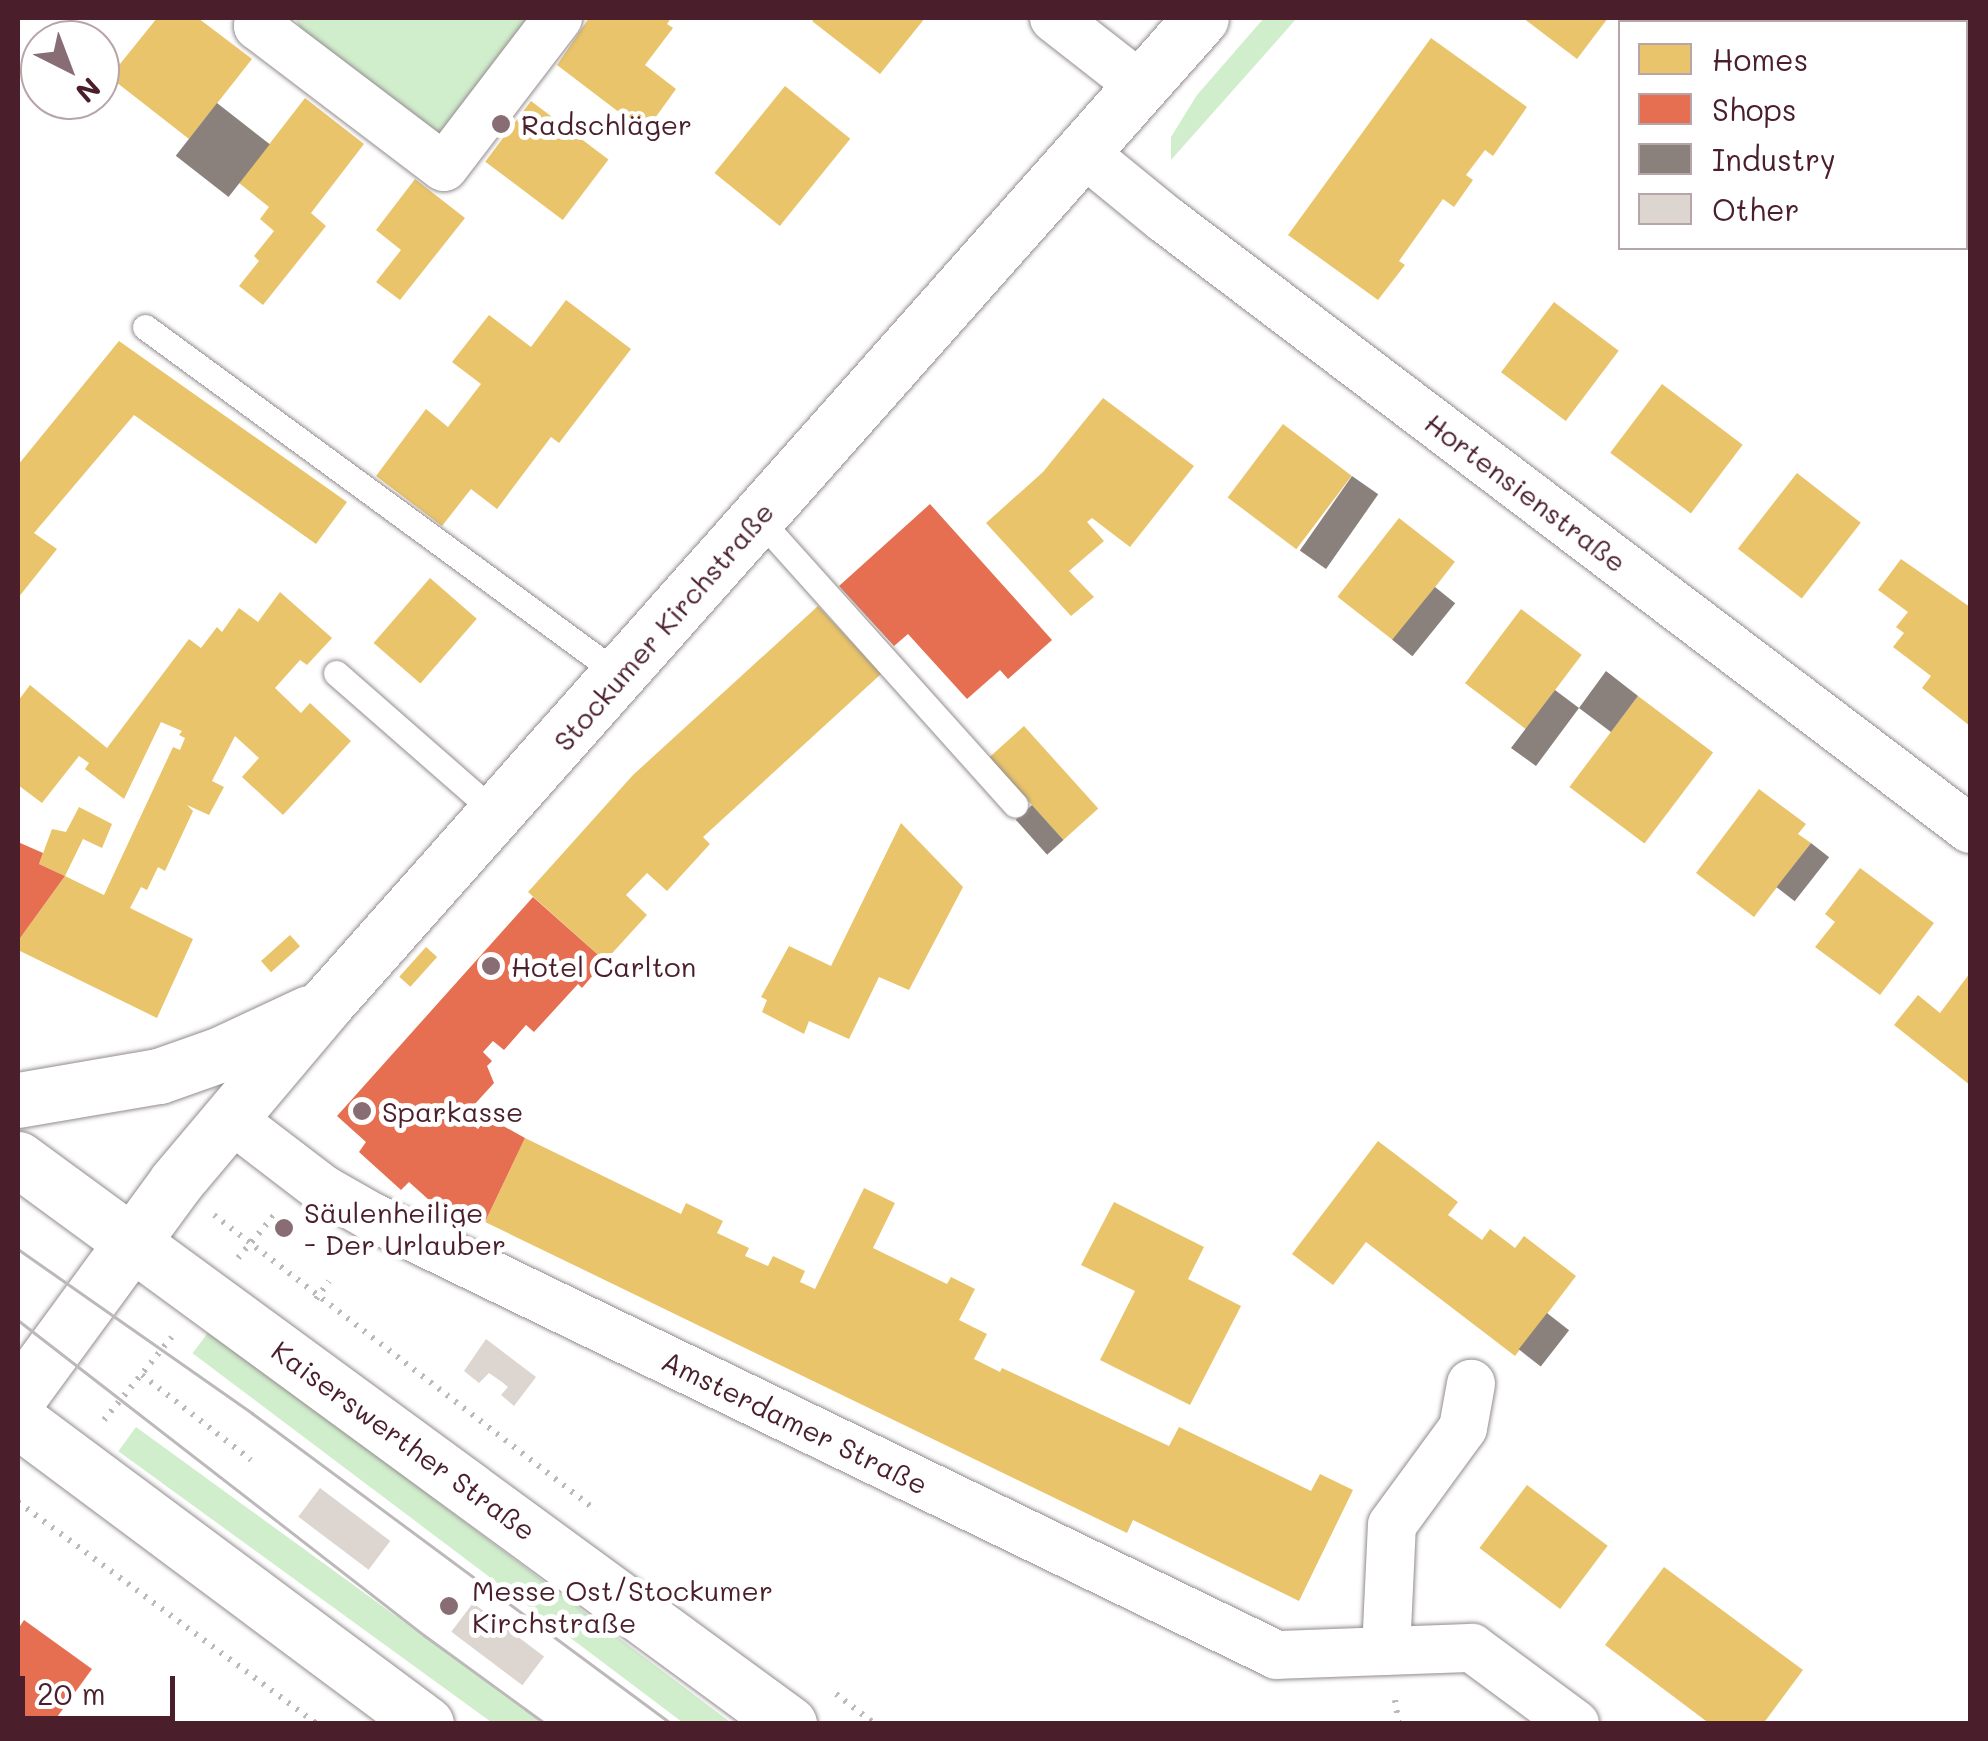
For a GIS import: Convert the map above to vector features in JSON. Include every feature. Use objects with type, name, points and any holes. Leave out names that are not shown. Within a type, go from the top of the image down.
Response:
[{"type":"street","points":[[264,18],[258,26],[444,167],[558,18]]},
{"type":"street","points":[[1054,18],[1141,86]]},
{"type":"street","name":"Stockumer Kirchstraße","points":[[18,1398],[130,1240],[324,1006],[1201,18]]},
{"type":"street","name":"Hortensienstraße","points":[[1083,152],[1165,219],[1970,829]]},
{"type":"street","points":[[18,1100],[159,1076],[240,1045],[324,1006]]},
{"type":"street","points":[[204,1148],[212,1100],[240,1045]]},
{"type":"street","name":"Amsterdamer Straße","points":[[204,1148],[306,1176],[372,1217],[1277,1656],[1472,1648],[1575,1724]]},
{"type":"street","name":"Kaiserswerther Straße","points":[[18,1158],[207,1295],[808,1706]]},
{"type":"street","points":[[1386,1651],[1392,1525],[1463,1428],[1471,1384]]},
{"type":"street","points":[[18,1420],[426,1724]]},
{"type":"lane","points":[[145,327],[620,675]]},
{"type":"lane","points":[[758,518],[1014,804]]},
{"type":"lane","points":[[336,674],[497,814]]},
{"type":"path","name":"Kaiserswerther Straße","points":[[204,1148],[249,1245],[609,1520]]},
{"type":"path","points":[[33,1512],[71,1460],[306,1176]]},
{"type":"path","points":[[142,1375],[251,1460]]},
{"type":"path","points":[[18,1502],[317,1724]]},
{"type":"path","points":[[808,1706],[875,1724]]},
{"type":"green space","points":[[295,18],[543,18],[446,135],[435,134],[306,39]]},
{"type":"green space","points":[[1264,18],[1297,18],[1171,160],[1171,137],[1197,95]]},
{"type":"green space","points":[[210,1330],[733,1724],[685,1724],[193,1353]]},
{"type":"green space","points":[[136,1427],[539,1720],[536,1724],[494,1724],[118,1451]]},
{"type":"building: Homes","points":[[157,18],[198,18],[252,59],[189,139],[120,85],[120,64]]},
{"type":"building: Homes","points":[[589,18],[671,18],[667,24],[673,28],[645,65],[676,89],[645,132],[557,65]]},
{"type":"building: Homes","points":[[925,18],[880,74],[812,21]]},
{"type":"building: Homes","points":[[1523,18],[1608,18],[1577,59]]},
{"type":"building: Homes","points":[[1431,38],[1527,107],[1493,156],[1485,150],[1466,175],[1473,180],[1454,207],[1443,199],[1399,261],[1405,265],[1378,300],[1288,235]]},
{"type":"building: Homes","points":[[785,86],[850,139],[780,226],[715,173]]},
{"type":"building: Homes","points":[[305,98],[364,144],[311,213],[326,226],[263,305],[239,286],[259,261],[254,256],[274,231],[260,219],[269,207],[239,183]]},
{"type":"building: Homes","points":[[531,101],[608,159],[563,220],[485,162]]},
{"type":"building: Homes","points":[[415,179],[465,218],[400,300],[376,282],[401,250],[376,230]]},
{"type":"building: Homes","points":[[566,300],[631,349],[559,443],[551,437],[497,509],[471,489],[442,526],[376,476],[426,409],[448,427],[481,384],[452,362],[489,315],[531,347]]},
{"type":"building: Homes","points":[[1554,302],[1619,351],[1566,421],[1501,372]]},
{"type":"building: Homes","points":[[119,341],[347,502],[316,544],[134,415],[34,533],[57,549],[18,598],[18,465]]},
{"type":"building: Homes","points":[[1662,384],[1743,445],[1691,513],[1610,453]]},
{"type":"building: Homes","points":[[1103,398],[1194,466],[1130,547],[1092,518],[1087,522],[1104,541],[1069,571],[1094,597],[1071,616],[986,523],[1043,472]]},
{"type":"building: Homes","points":[[1283,424],[1352,476],[1296,549],[1228,497]]},
{"type":"building: Homes","points":[[1797,473],[1861,523],[1802,599],[1738,549]]},
{"type":"building: Homes","points":[[1399,518],[1455,562],[1393,641],[1337,597]]},
{"type":"building: Homes","points":[[1901,559],[1970,607],[1970,726],[1922,688],[1931,676],[1893,647],[1904,633],[1896,627],[1908,612],[1878,590]]},
{"type":"building: Homes","points":[[430,578],[477,619],[420,684],[374,643]]},
{"type":"building: Homes","points":[[280,592],[332,638],[307,665],[300,660],[275,688],[301,713],[310,703],[351,741],[283,815],[242,777],[259,758],[235,736],[212,781],[224,787],[209,815],[187,805],[193,811],[165,871],[158,867],[147,890],[141,887],[130,908],[193,939],[157,1018],[18,950],[18,941],[65,876],[104,895],[173,747],[180,750],[185,738],[179,735],[182,731],[161,722],[124,799],[85,769],[89,763],[79,756],[42,803],[18,785],[18,701],[30,685],[107,748],[189,639],[201,648],[217,627],[222,632],[239,608],[258,622]]},
{"type":"building: Homes","points":[[818,606],[881,674],[703,837],[710,844],[667,891],[647,873],[626,895],[647,915],[605,961],[528,892],[633,775]]},
{"type":"building: Homes","points":[[1521,609],[1582,655],[1526,729],[1465,683]]},
{"type":"building: Homes","points":[[1638,696],[1713,753],[1644,844],[1569,787]]},
{"type":"building: Homes","points":[[1024,726],[1098,808],[1063,840],[989,757]]},
{"type":"building: Homes","points":[[1759,789],[1806,824],[1798,834],[1811,843],[1754,917],[1696,873]]},
{"type":"building: Homes","points":[[79,807],[112,824],[102,848],[83,839],[65,876],[39,864],[52,829],[66,832]]},
{"type":"building: Homes","points":[[901,823],[963,887],[909,990],[879,977],[849,1039],[809,1021],[804,1034],[762,1012],[767,1000],[761,997],[789,946],[831,966]]},
{"type":"building: Homes","points":[[1860,868],[1934,923],[1880,995],[1815,947],[1835,922],[1825,914]]},
{"type":"building: Homes","points":[[290,935],[300,946],[271,972],[261,961]]},
{"type":"building: Homes","points":[[426,947],[437,957],[410,987],[399,977]]},
{"type":"building: Homes","points":[[1970,973],[1970,1085],[1894,1025],[1918,995],[1940,1013]]},
{"type":"building: Homes","points":[[525,1138],[681,1214],[686,1203],[723,1221],[717,1233],[749,1248],[745,1256],[768,1266],[773,1256],[805,1271],[800,1282],[815,1289],[864,1188],[895,1203],[873,1248],[947,1284],[951,1277],[975,1289],[959,1320],[987,1334],[974,1359],[1000,1372],[1002,1368],[1169,1446],[1179,1427],[1311,1491],[1320,1474],[1353,1490],[1299,1601],[1133,1520],[1127,1533],[485,1222]]},
{"type":"building: Homes","points":[[1378,1141],[1458,1202],[1448,1215],[1482,1240],[1490,1229],[1515,1248],[1524,1236],[1576,1276],[1515,1356],[1366,1242],[1333,1285],[1292,1254]]},
{"type":"building: Homes","points":[[1114,1202],[1204,1247],[1188,1279],[1241,1306],[1190,1405],[1100,1360],[1135,1291],[1081,1265]]},
{"type":"building: Homes","points":[[1527,1485],[1608,1546],[1560,1609],[1479,1548]]},
{"type":"building: Homes","points":[[1664,1567],[1803,1670],[1763,1724],[1710,1724],[1605,1645]]},
{"type":"building: Shops","points":[[930,504],[1052,640],[1008,679],[1000,670],[967,699],[908,634],[894,646],[839,586]]},
{"type":"building: Shops","points":[[18,842],[43,853],[39,864],[65,876],[18,941]]},
{"type":"building: Shops","points":[[533,897],[605,961],[534,1032],[526,1025],[504,1050],[493,1041],[483,1052],[492,1061],[487,1066],[494,1083],[463,1117],[478,1129],[487,1117],[525,1138],[485,1222],[446,1202],[439,1209],[409,1182],[401,1190],[359,1152],[366,1142],[337,1116]]},
{"type":"building: Shops","points":[[24,1620],[92,1669],[52,1724],[18,1724],[18,1629]]},
{"type":"building: Industry","points":[[217,103],[270,144],[229,197],[176,156]]},
{"type":"building: Industry","points":[[1352,476],[1378,494],[1326,569],[1300,551]]},
{"type":"building: Industry","points":[[1435,587],[1455,603],[1412,656],[1392,640]]},
{"type":"building: Industry","points":[[1606,671],[1638,696],[1611,732],[1579,708]]},
{"type":"building: Industry","points":[[1555,690],[1579,708],[1536,766],[1511,748]]},
{"type":"building: Industry","points":[[1032,805],[1063,840],[1047,855],[1016,820]]},
{"type":"building: Industry","points":[[1811,843],[1829,857],[1795,901],[1777,887]]},
{"type":"building: Industry","points":[[1547,1313],[1569,1330],[1541,1366],[1519,1349]]},
{"type":"building: Other","points":[[486,1339],[536,1377],[514,1406],[501,1395],[508,1387],[502,1382],[489,1373],[479,1383],[464,1371]]},
{"type":"building: Other","points":[[320,1488],[390,1541],[369,1570],[298,1517]]},
{"type":"building: Other","points":[[473,1603],[544,1657],[522,1685],[451,1632]]},
{"type":"tram line","points":[[18,1249],[252,1413],[672,1724]]},
{"type":"tram line","points":[[18,1320],[424,1635],[546,1724]]},
{"type":"place","name":"Radschläger","points":[[501,124]]},
{"type":"place","name":"Hotel Carlton","points":[[491,966]]},
{"type":"place","name":"Sparkasse","points":[[362,1111]]},
{"type":"place","name":"Säulenheilige - Der Urlauber","points":[[284,1228]]},
{"type":"place","name":"Messe Ost/Stockumer Kirchstraße","points":[[449,1606]]}]
